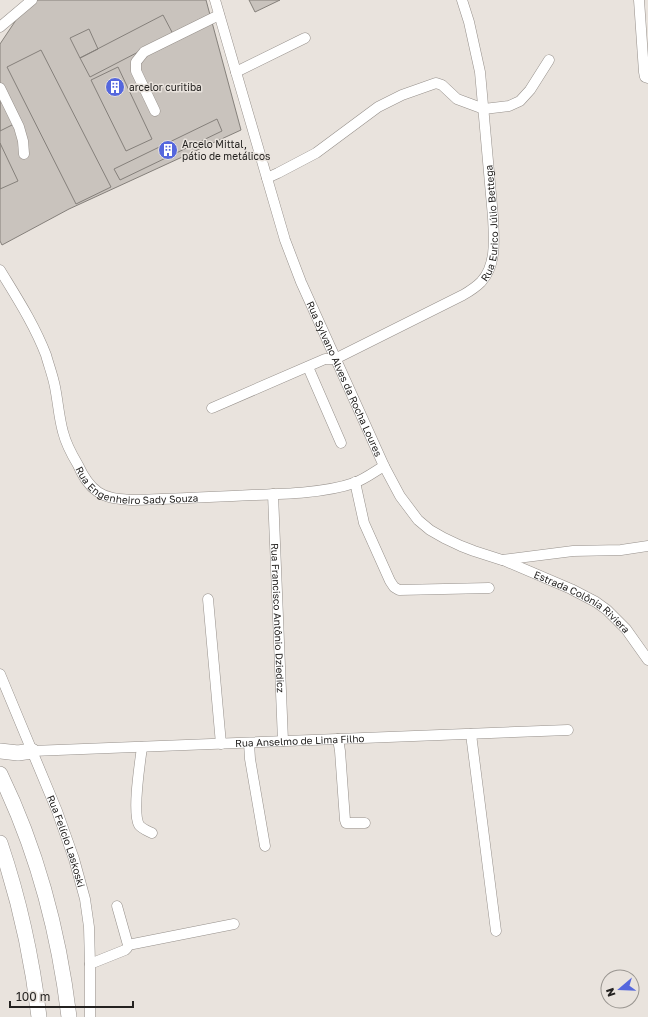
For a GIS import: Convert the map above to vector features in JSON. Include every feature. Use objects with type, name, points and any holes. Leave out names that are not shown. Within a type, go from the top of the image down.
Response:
[{"type":"highway","points":[[0,751],[18,753],[32,751]]},
{"type":"highway","points":[[0,774],[21,821],[45,895],[60,958],[69,1017]]},
{"type":"highway","points":[[0,843],[18,902],[33,974],[39,1017]]},
{"type":"street","points":[[0,27],[32,0]]},
{"type":"street","name":"Rua Sylvano Alves da Rocha Loures","points":[[215,0],[292,261],[384,466],[400,496],[414,515],[424,525],[444,538],[479,553],[502,560],[589,550],[626,550],[648,546]]},
{"type":"street","name":"Rua Eurico Júlio Bettega","points":[[212,408],[326,359],[335,359],[463,295],[475,288],[482,281],[492,260],[494,235],[493,209],[478,58],[470,22],[462,0]]},
{"type":"street","points":[[639,0],[644,72],[645,77],[648,78]]},
{"type":"street","points":[[155,111],[136,71],[136,62],[144,52],[219,15]]},
{"type":"street","points":[[236,72],[305,38]]},
{"type":"street","points":[[267,178],[278,174],[316,153],[378,107],[402,94],[436,83],[442,85],[457,99],[484,110],[509,106],[520,101],[530,90],[549,60]]},
{"type":"street","points":[[0,88],[19,127],[23,141],[24,154]]},
{"type":"street","name":"Rua Engenheiro Sady Souza","points":[[0,270],[32,323],[45,353],[55,386],[63,433],[68,446],[89,485],[98,492],[108,497],[133,500],[274,494],[322,490],[355,482],[367,477],[384,466]]},
{"type":"street","points":[[308,367],[341,443]]},
{"type":"street","points":[[355,482],[364,523],[394,587],[399,590],[489,588]]},
{"type":"street","name":"Rua Francisco Antônio Dziedicz","points":[[274,494],[283,741]]},
{"type":"street","name":"Estrada Colônia Riviera","points":[[502,560],[571,589],[596,602],[612,615],[626,630],[648,660]]},
{"type":"street","points":[[208,599],[222,744]]},
{"type":"street","name":"Rua Felício Laskoski","points":[[0,674],[57,811],[80,880],[88,912],[90,1017]]},
{"type":"street","name":"Rua Anselmo de Lima Filho","points":[[32,751],[568,730]]},
{"type":"street","points":[[471,734],[496,931]]},
{"type":"street","points":[[338,739],[346,823],[366,823]]},
{"type":"street","points":[[249,743],[250,759],[265,846]]},
{"type":"street","points":[[142,747],[136,802],[137,819],[140,826],[152,833]]},
{"type":"street","points":[[117,906],[128,945]]},
{"type":"street","points":[[90,964],[125,950],[128,945],[234,924]]},
{"type":"building","name":"arcelor curitiba","points":[[36,0],[206,0],[241,130],[69,209],[2,245],[0,241],[0,44],[26,5]]},
{"type":"building","points":[[249,0],[280,0],[255,12]]},
{"type":"building","points":[[163,15],[173,34],[90,77],[80,58]]},
{"type":"building","points":[[89,29],[98,49],[80,58],[70,38]]},
{"type":"building","points":[[41,50],[111,187],[76,204],[7,67]]},
{"type":"building","points":[[118,67],[152,139],[126,151],[91,80]]},
{"type":"building","points":[[0,96],[14,124],[0,131]]},
{"type":"building","name":"Arcelo Mittal, pátio de metálicos","points":[[217,119],[222,131],[120,180],[114,169]]},
{"type":"building","points":[[0,143],[18,181],[0,189]]},
{"type":"place","name":"arcelor curitiba","points":[[115,87]]},
{"type":"place","name":"Arcelo Mittal, pátio de metálicos","points":[[168,150]]}]
